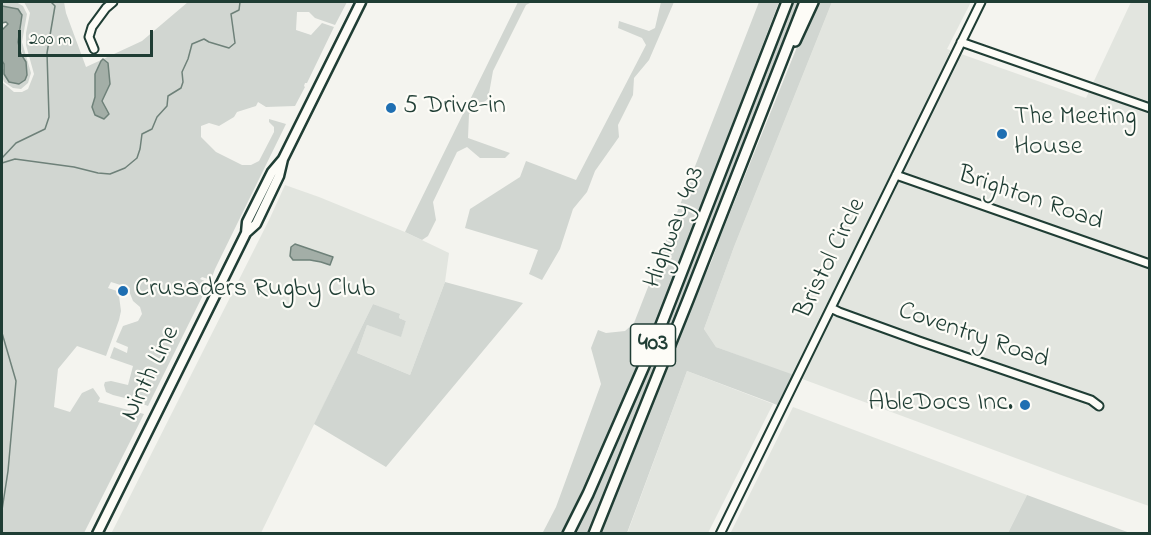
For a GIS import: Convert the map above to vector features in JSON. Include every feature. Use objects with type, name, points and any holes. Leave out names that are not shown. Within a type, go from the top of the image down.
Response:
[{"type":"highway","name":"Highway 403","points":[[568,534],[654,343],[787,2]]},
{"type":"highway","name":"Highway 403","points":[[594,534],[805,2]]},
{"type":"highway","points":[[779,69],[789,54],[813,2]]},
{"type":"main road","name":"Ninth Line","points":[[97,534],[246,233],[247,222],[273,171],[283,159],[361,2]]},
{"type":"street","points":[[94,49],[88,37],[92,27],[113,2]]},
{"type":"street","name":"Bristol Circle","points":[[720,534],[981,2]]},
{"type":"street","points":[[961,42],[1149,108]]},
{"type":"street","name":"Brighton Road","points":[[896,175],[1149,264]]},
{"type":"street","name":"Coventry Road","points":[[831,308],[1091,400],[1100,406]]},
{"type":"shaded area","points":[[2,2],[16,2],[23,6],[27,14],[22,42],[31,73],[28,83],[21,89],[13,88],[4,82],[2,61],[3,69],[26,62],[18,42],[22,13],[15,8],[2,6]]},
{"type":"shaded area","points":[[24,2],[64,2],[86,67],[142,41],[188,2],[347,2],[335,25],[315,18],[309,12],[297,12],[296,30],[311,35],[322,23],[334,27],[295,106],[266,107],[258,102],[256,106],[237,112],[234,117],[219,126],[209,123],[201,126],[201,137],[216,152],[242,165],[251,165],[259,161],[274,132],[269,119],[286,124],[211,280],[202,277],[200,279],[209,283],[148,406],[106,392],[104,385],[105,382],[111,381],[128,385],[133,366],[110,358],[114,347],[127,353],[128,347],[116,342],[123,326],[138,321],[142,314],[140,307],[133,301],[130,288],[111,282],[108,288],[117,291],[121,311],[106,356],[77,346],[58,369],[54,407],[70,412],[82,393],[93,388],[100,398],[98,402],[144,414],[84,533],[2,533],[2,82],[14,92],[22,92],[28,89],[34,74],[26,45],[30,13]]},
{"type":"shaded area","points":[[518,2],[532,2],[526,5],[493,71],[488,99],[469,114],[468,138],[510,153],[505,158],[480,158],[467,147],[457,152],[433,202],[436,220],[428,236],[422,240],[405,232]]},
{"type":"shaded area","points":[[661,2],[674,2],[649,60],[634,78],[633,95],[618,125],[619,137],[595,171],[587,192],[573,209],[560,249],[542,280],[529,274],[538,250],[465,228],[470,209],[520,177],[526,161],[576,180],[646,45],[642,38],[618,28],[619,21],[649,31],[655,28]]},
{"type":"shaded area","points":[[759,2],[779,2],[653,330],[615,422],[562,533],[542,534],[556,507],[601,384],[591,348],[598,330],[606,333],[625,331],[634,323]]},
{"type":"shaded area","points":[[793,2],[801,2],[589,533],[571,534],[641,385]]},
{"type":"shaded area","points":[[818,2],[832,2],[734,247],[704,329],[716,347],[794,375],[780,406],[687,371],[627,533],[601,534],[797,47]]},
{"type":"shaded area","points":[[832,2],[971,2],[947,49],[1086,98],[1131,2],[1149,2],[1149,506],[716,347],[704,329],[734,247]]},
{"type":"shaded area","points":[[2,6],[18,9],[22,15],[18,42],[26,62],[27,75],[25,80],[19,84],[9,82],[4,74],[2,30],[8,24],[2,23]]},
{"type":"shaded area","points":[[103,59],[108,63],[110,84],[102,101],[109,114],[104,119],[95,115],[92,107],[95,97],[95,74]]},
{"type":"shaded area","points":[[285,185],[405,232],[449,253],[445,282],[410,375],[357,353],[367,325],[401,336],[406,321],[399,318],[400,315],[373,304],[261,533],[111,534],[270,218]]},
{"type":"shaded area","points":[[295,244],[333,257],[330,265],[310,260],[293,260],[290,256],[291,247]]},
{"type":"shaded area","points":[[445,282],[523,303],[386,467],[314,424],[373,304],[400,314],[399,318],[406,321],[401,337],[367,325],[357,353],[410,375]]},
{"type":"shaded area","points":[[687,371],[773,404],[708,533],[627,534]]},
{"type":"shaded area","points":[[793,407],[1027,495],[1008,533],[730,534]]},
{"type":"shaded area","points":[[1027,495],[1130,533],[1008,533]]},
{"type":"waterway","points":[[2,158],[16,143],[45,129],[49,117],[47,53],[55,6],[51,2]]},
{"type":"waterway","points":[[2,163],[15,159],[110,174],[125,168],[137,158],[142,134],[152,129],[157,117],[167,106],[168,96],[181,88],[182,72],[192,44],[204,39],[229,48],[235,43],[231,14],[239,10],[240,2]]},
{"type":"waterway","points":[[2,333],[16,381],[2,510]]},
{"type":"waterway","points":[[2,529],[2,534]]},
{"type":"place","name":"5 Drive-in","points":[[391,108]]},
{"type":"place","name":"The Meeting House","points":[[1002,134]]},
{"type":"place","name":"Crusaders Rugby Club","points":[[123,291]]},
{"type":"place","name":"AbleDocs Inc.","points":[[1025,405]]}]
